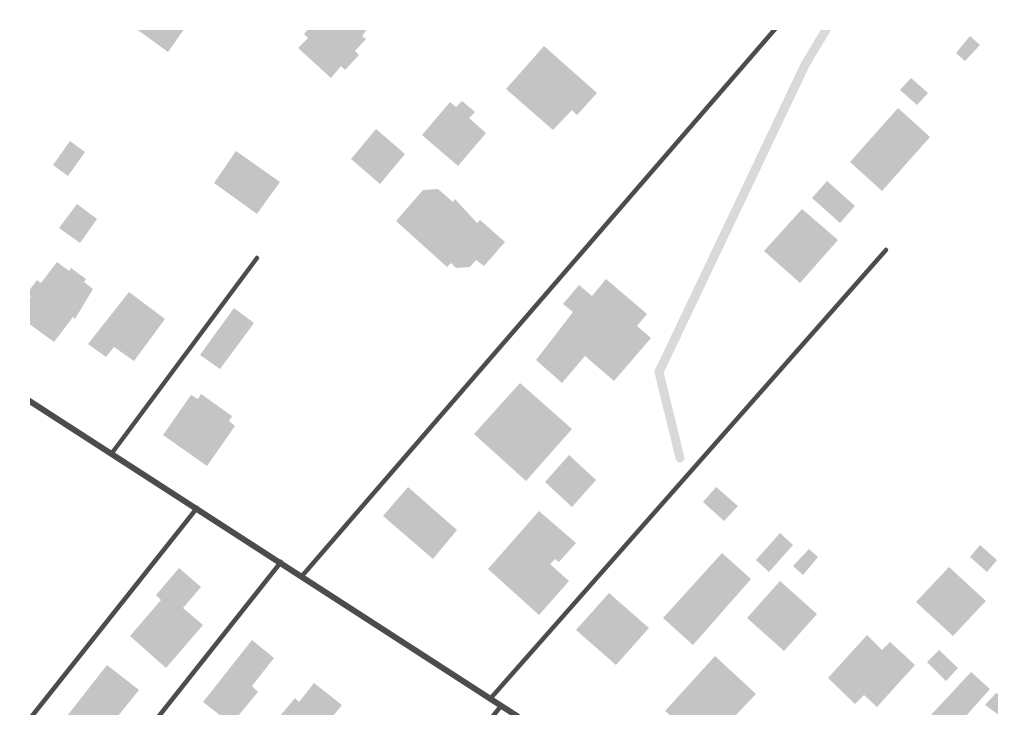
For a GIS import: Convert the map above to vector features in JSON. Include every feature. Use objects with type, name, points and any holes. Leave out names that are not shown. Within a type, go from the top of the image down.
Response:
[{"type":"street","points":[[28,400],[518,717]]},
{"type":"lane","points":[[302,576],[776,28]]},
{"type":"lane","points":[[490,699],[886,250]]},
{"type":"lane","points":[[112,453],[256,258]]},
{"type":"lane","points":[[32,717],[197,508]]},
{"type":"lane","points":[[159,717],[281,562]]},
{"type":"lane","points":[[493,717],[501,706]]},
{"type":"building","points":[[135,28],[185,28],[168,52]]},
{"type":"building","points":[[309,28],[368,28],[362,36],[366,39],[355,51],[359,55],[345,70],[341,66],[331,78],[298,48],[308,38],[304,34]]},
{"type":"building","points":[[970,36],[980,45],[965,61],[956,53]]},
{"type":"building","points":[[544,46],[597,93],[577,115],[572,110],[553,130],[506,89]]},
{"type":"building","points":[[911,78],[928,93],[917,105],[900,90]]},
{"type":"building","points":[[462,101],[475,112],[469,118],[486,133],[458,166],[422,135],[450,102],[456,107]]},
{"type":"building","points":[[898,108],[930,137],[882,191],[850,162]]},
{"type":"building","points":[[376,129],[405,154],[380,184],[351,159]]},
{"type":"building","points":[[70,141],[85,152],[68,176],[53,165]]},
{"type":"building","points":[[236,151],[280,182],[257,214],[214,183]]},
{"type":"building","points":[[827,181],[855,206],[840,223],[812,198]]},
{"type":"building","points":[[438,189],[453,202],[455,199],[477,223],[480,220],[505,242],[484,266],[476,260],[470,267],[456,268],[451,263],[447,267],[396,221],[423,190]]},
{"type":"building","points":[[77,204],[97,219],[80,243],[59,228]]},
{"type":"building","points":[[802,209],[838,240],[800,283],[764,251]]},
{"type":"building","points":[[57,262],[69,271],[71,268],[86,279],[84,282],[93,289],[75,319],[73,317],[54,342],[28,323],[28,300],[31,297],[28,292],[37,280],[41,283]]},
{"type":"building","points":[[606,279],[647,314],[637,326],[651,338],[614,381],[585,356],[562,383],[536,360],[573,312],[563,304],[579,285],[592,296]]},
{"type":"building","points":[[129,292],[165,319],[134,361],[114,347],[106,357],[88,344]]},
{"type":"building","points":[[234,308],[254,323],[220,369],[200,355]]},
{"type":"building","points":[[520,383],[572,429],[526,481],[474,434]]},
{"type":"building","points":[[201,394],[232,416],[229,421],[235,426],[207,466],[163,435],[191,395],[198,399]]},
{"type":"building","points":[[569,455],[596,480],[572,507],[545,482]]},
{"type":"building","points":[[408,487],[457,530],[433,559],[383,516]]},
{"type":"building","points":[[716,487],[738,506],[724,521],[703,502]]},
{"type":"building","points":[[539,511],[576,543],[559,562],[555,559],[550,564],[569,581],[539,615],[488,569]]},
{"type":"building","points":[[780,533],[793,545],[769,572],[756,560]]},
{"type":"building","points":[[980,545],[997,560],[987,572],[970,557]]},
{"type":"building","points":[[809,549],[818,557],[803,575],[793,566]]},
{"type":"building","points":[[722,553],[751,579],[693,645],[663,618]]},
{"type":"building","points":[[949,567],[986,601],[953,636],[916,602]]},
{"type":"building","points":[[179,568],[201,587],[183,608],[203,625],[166,668],[130,636],[161,600],[156,595]]},
{"type":"building","points":[[780,581],[817,614],[784,651],[747,618]]},
{"type":"building","points":[[609,593],[649,628],[616,665],[576,630]]},
{"type":"building","points":[[867,635],[882,650],[890,642],[915,665],[877,707],[864,695],[855,704],[828,678]]},
{"type":"building","points":[[252,640],[274,658],[252,686],[258,692],[238,716],[221,716],[203,702]]},
{"type":"building","points":[[939,650],[958,668],[946,681],[927,662]]},
{"type":"building","points":[[715,656],[756,694],[735,716],[671,716],[665,711]]},
{"type":"building","points":[[107,665],[139,690],[118,716],[67,716]]},
{"type":"building","points":[[971,672],[990,689],[966,716],[930,716]]},
{"type":"building","points":[[314,683],[342,705],[333,716],[280,716],[295,698],[299,702]]},
{"type":"building","points":[[996,693],[1000,695],[1000,716],[985,705]]},
{"type":"waterway","points":[[680,458],[659,372],[805,65],[827,28]]}]
